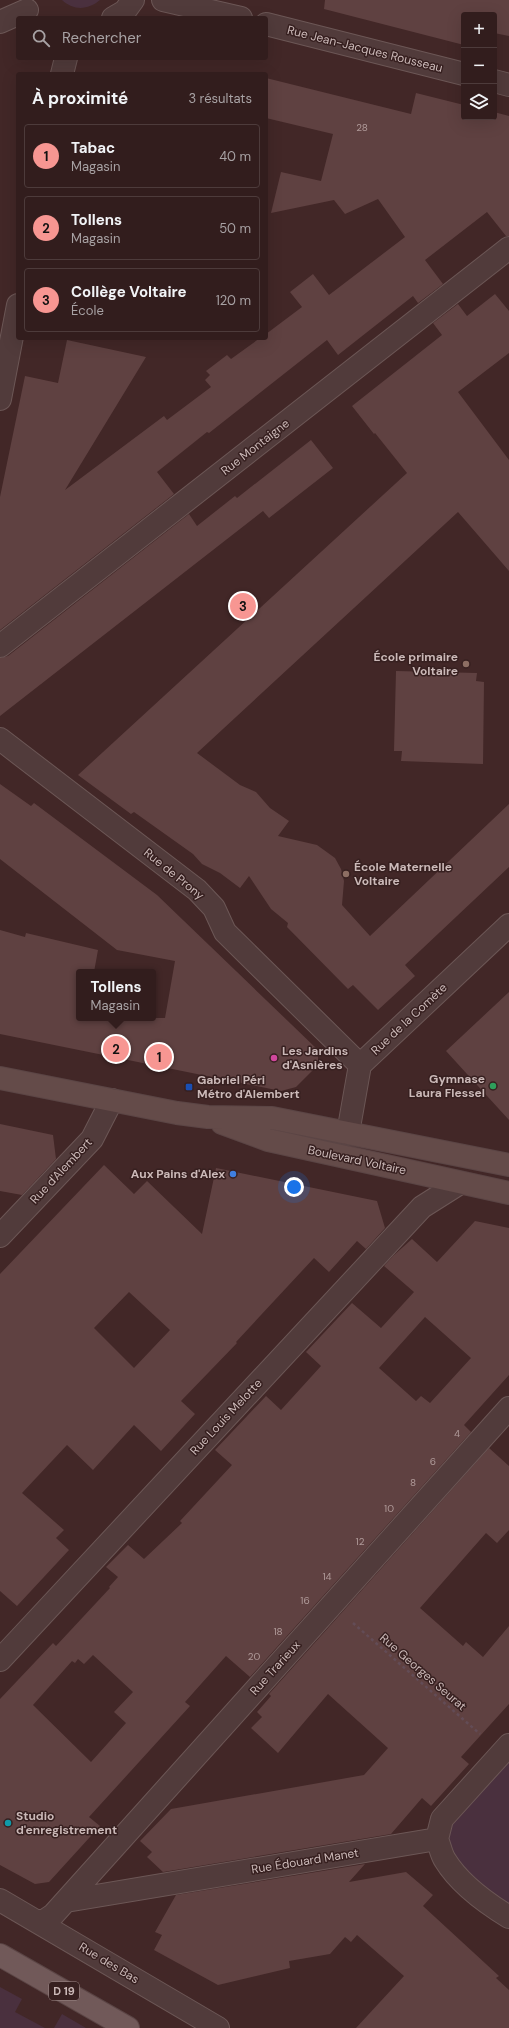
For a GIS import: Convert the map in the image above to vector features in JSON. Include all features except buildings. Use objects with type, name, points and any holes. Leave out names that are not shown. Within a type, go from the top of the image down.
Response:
[{"type":"main road","name":"Boulevard Voltaire","points":[[0,1078],[208,1118],[268,1140],[509,1193]]},
{"type":"main road","name":"Boulevard Voltaire","points":[[208,1118],[272,1118],[509,1165]]},
{"type":"main road","name":"D 19","points":[[0,1955],[128,2028]]},
{"type":"street","points":[[116,16],[125,11],[133,0]]},
{"type":"street","points":[[163,0],[232,16]]},
{"type":"street","points":[[0,22],[28,9]]},
{"type":"street","name":"Rue Jean-Jacques Rousseau","points":[[268,25],[461,73]]},
{"type":"street","points":[[62,72],[66,60]]},
{"type":"street","points":[[497,82],[509,85]]},
{"type":"street","name":"Rue Montaigne","points":[[0,646],[509,248]]},
{"type":"street","points":[[0,399],[16,315]]},
{"type":"street","name":"Rue de Prony","points":[[0,739],[197,890],[214,908],[226,932],[360,1065]]},
{"type":"street","name":"Rue de la Comète","points":[[360,1065],[509,925]]},
{"type":"street","points":[[348,1133],[360,1065]]},
{"type":"street","name":"Rue d'Alembert","points":[[0,1236],[92,1139],[112,1100]]},
{"type":"street","name":"Rue Louis Melotte","points":[[0,1660],[422,1207],[460,1183]]},
{"type":"street","name":"Rue Trarieux","points":[[38,1921],[44,1921],[50,1918],[66,1901],[509,1408]]},
{"type":"street","points":[[505,1749],[442,1819],[437,1839],[444,1858],[456,1875],[493,1907],[509,1917]]},
{"type":"street","name":"Rue Édouard Manet","points":[[66,1901],[437,1839]]},
{"type":"street","name":"Rue des Bas","points":[[0,1900],[218,2028]]},
{"type":"path","name":"Rue Georges Seurat","points":[[332,1605],[505,1749]]},
{"type":"shaded area","points":[[62,0],[100,0],[91,6],[81,8],[71,6]]},
{"type":"shaded area","points":[[509,1745],[509,1917],[456,1875],[442,1819]]},
{"type":"shaded area","points":[[0,1987],[22,1999],[15,2012],[45,2028],[0,2028]]},
{"type":"shaded area","points":[[62,2014],[86,2028],[54,2028]]},
{"type":"place","name":"Collège Voltaire","points":[[243,606]]},
{"type":"place","name":"École primaire Voltaire","points":[[466,664]]},
{"type":"place","name":"École Maternelle Voltaire","points":[[346,874]]},
{"type":"place","name":"Tollens","points":[[116,1049]]},
{"type":"place","name":"Tabac","points":[[159,1057]]},
{"type":"place","name":"Les Jardins d'Asnières","points":[[274,1058]]},
{"type":"place","name":"Gymnase Laura Flessel","points":[[493,1086]]},
{"type":"place","name":"Gabriel Péri Métro d'Alembert","points":[[189,1087]]},
{"type":"place","name":"Aux Pains d'Alex","points":[[233,1174]]},
{"type":"place","name":"Studio d'enregistrement","points":[[8,1823]]}]
